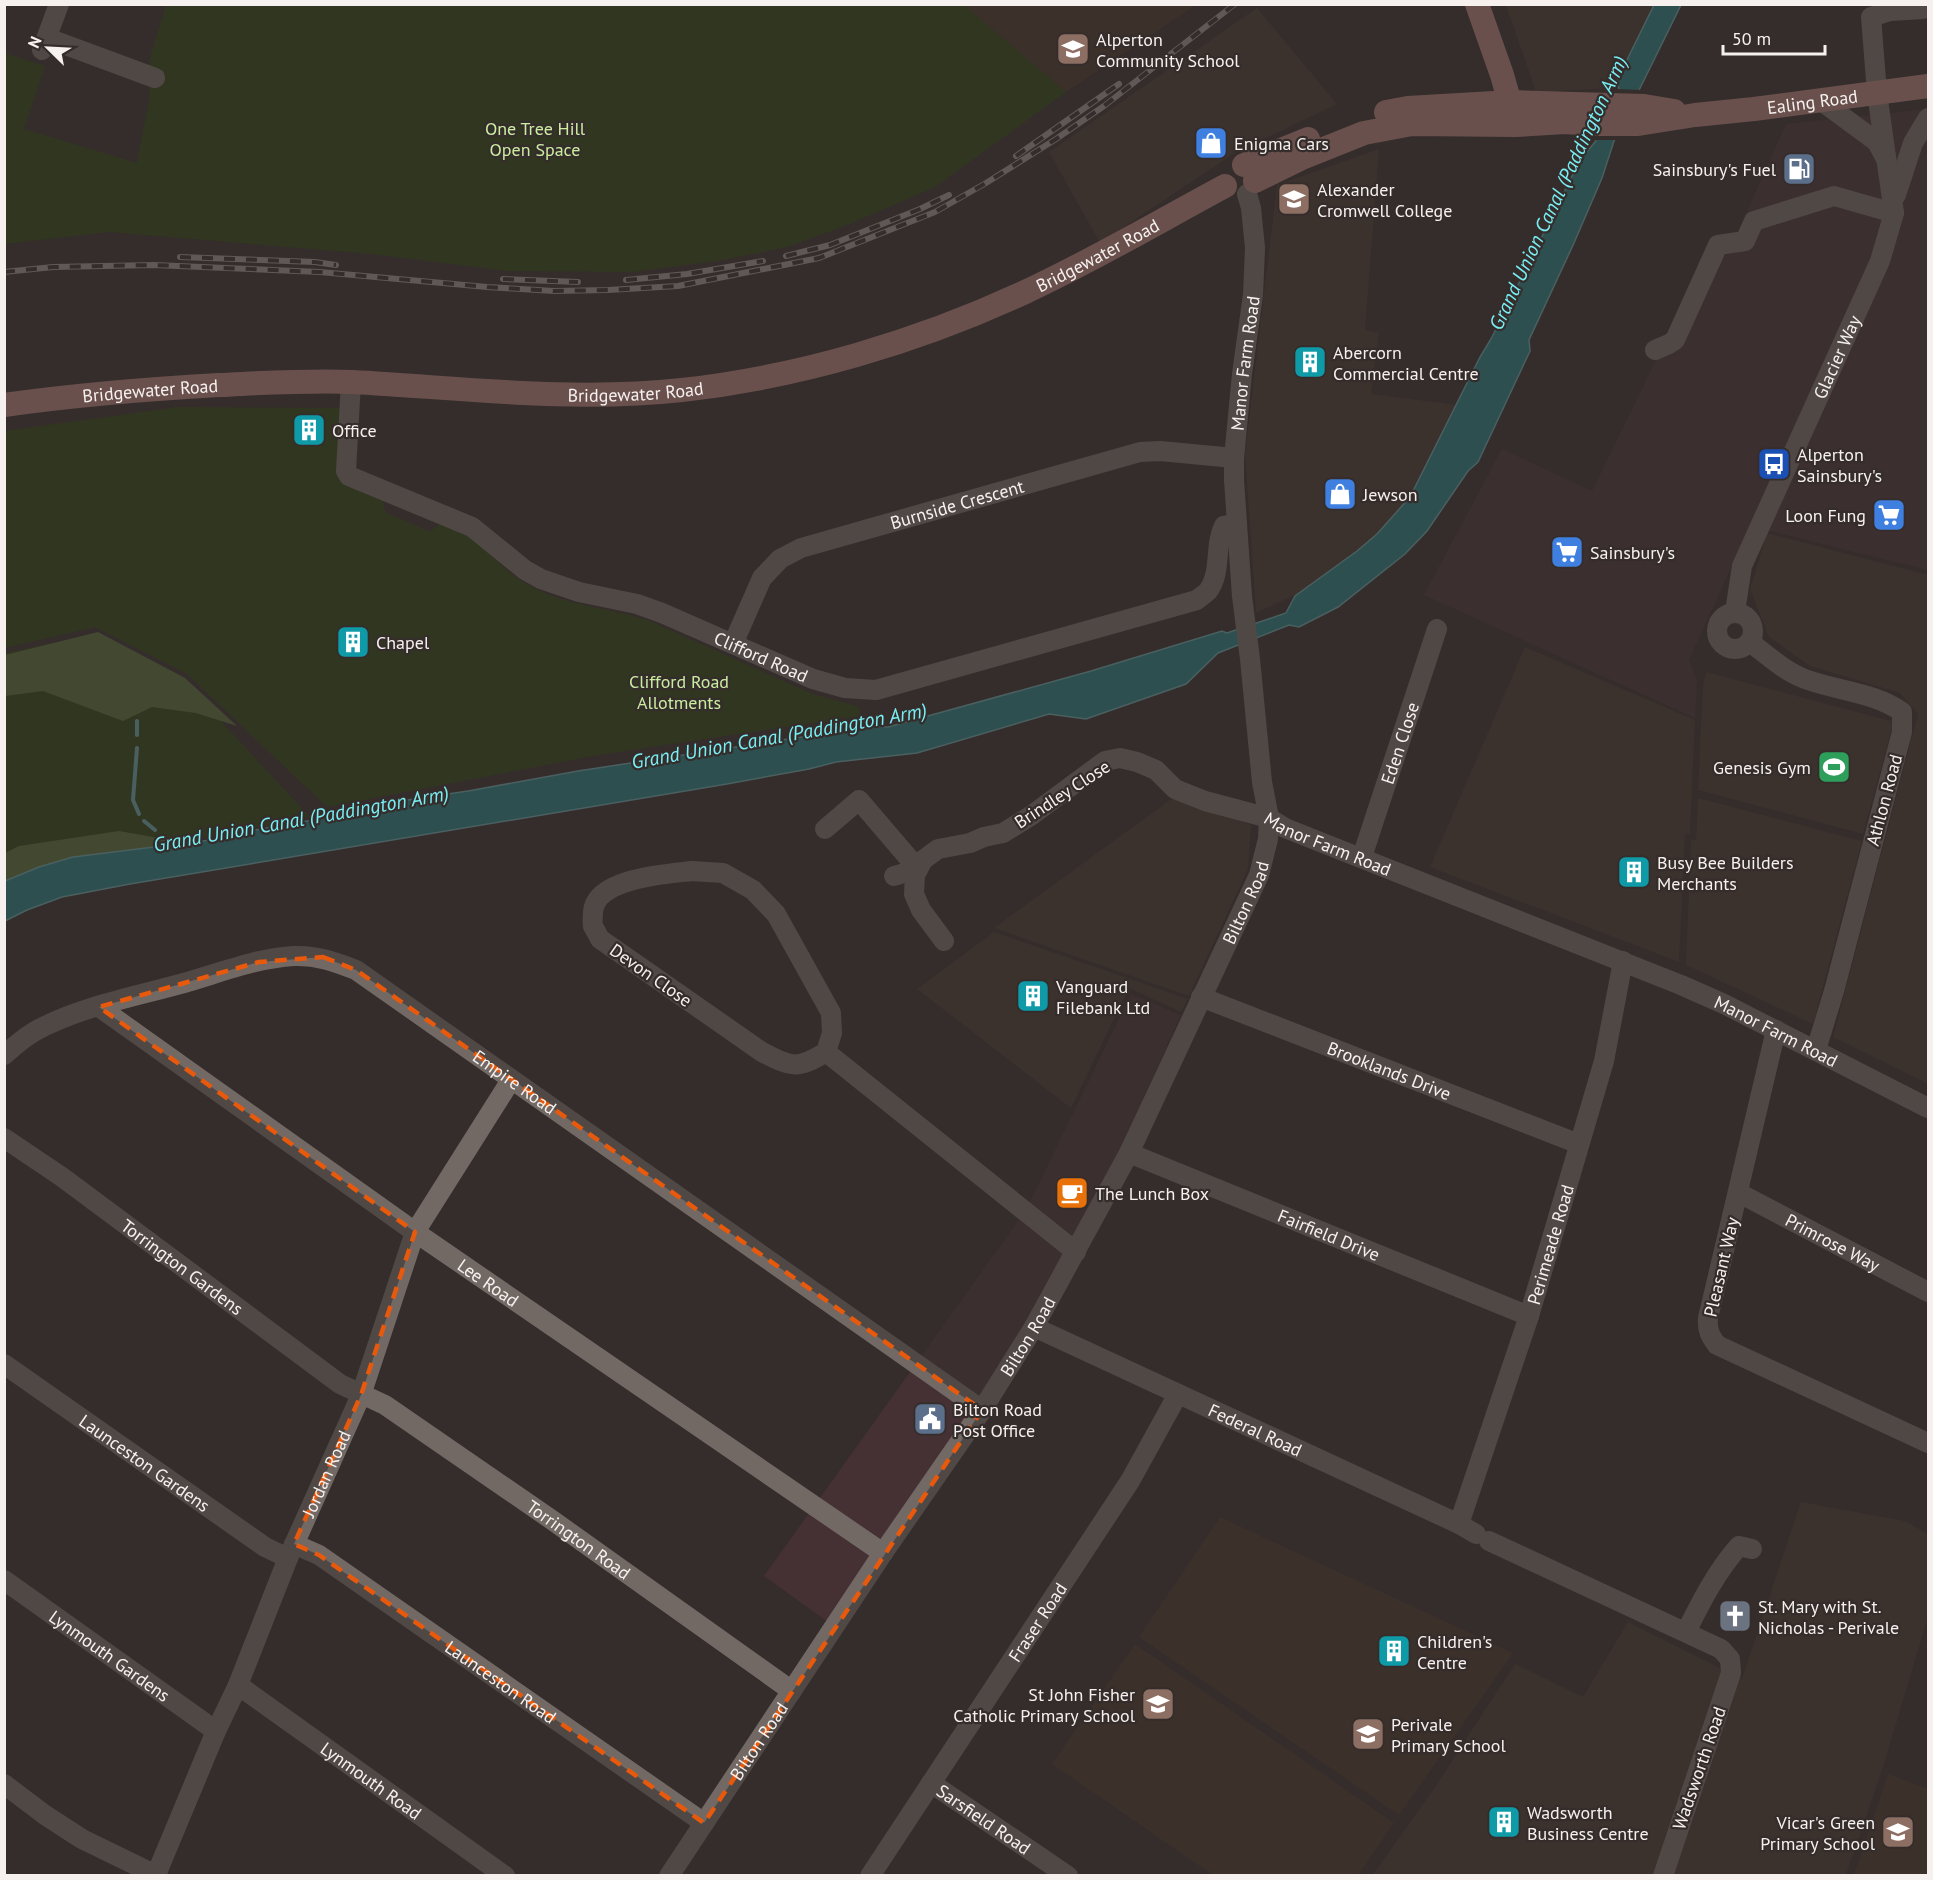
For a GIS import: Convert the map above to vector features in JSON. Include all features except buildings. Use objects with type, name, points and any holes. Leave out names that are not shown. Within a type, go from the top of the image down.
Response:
[{"type":"main road","points":[[1477,4],[1513,114]]},
{"type":"main road","name":"Ealing Road","points":[[1513,114],[1695,115],[1929,86]]},
{"type":"main road","name":"Bridgewater Road","points":[[4,405],[139,389],[291,381],[602,395],[682,390],[759,379],[830,362],[934,329],[1022,293],[1243,181],[1305,140],[1376,115],[1408,108],[1513,114]]},
{"type":"main road","name":"Ealing Road","points":[[1513,114],[1527,114],[1565,122],[1600,115]]},
{"type":"street","points":[[59,4],[44,44],[155,78]]},
{"type":"street","name":"Glacier Way","points":[[1735,612],[1742,566],[1880,261],[1893,209],[1877,93],[1871,17],[1890,11],[1923,9]]},
{"type":"street","points":[[1820,100],[1876,142],[1888,164]]},
{"type":"street","points":[[1655,350],[1675,340],[1718,245],[1745,241],[1754,221],[1834,196],[1893,209],[1913,143],[1929,118]]},
{"type":"street","name":"Manor Farm Road","points":[[1243,181],[1251,208],[1255,248],[1253,295],[1234,458],[1242,596],[1262,782],[1269,818],[1285,828],[1623,961],[1724,1004],[1929,1108]]},
{"type":"street","name":"Clifford Road","points":[[351,382],[346,471],[349,476],[472,527],[525,570],[541,579],[579,592],[637,604],[663,613],[813,679],[845,688],[876,690],[1197,600],[1208,591],[1214,578],[1220,533],[1224,526],[1237,524]]},
{"type":"street","name":"Burnside Crescent","points":[[733,644],[762,578],[780,559],[801,548],[1140,453],[1160,451],[1234,458]]},
{"type":"street","points":[[1735,612],[1745,615],[1752,624],[1754,632],[1750,642],[1736,650],[1727,648],[1718,639],[1717,625],[1725,615],[1735,612]]},
{"type":"street","name":"Eden Close","points":[[1362,857],[1437,629]]},
{"type":"street","name":"Athlon Road","points":[[1750,642],[1790,672],[1889,703],[1902,712],[1902,732],[1834,991],[1816,1050]]},
{"type":"street","name":"Brindley Close","points":[[918,869],[923,860],[939,849],[1003,833],[1032,815],[1105,761],[1120,758],[1156,770],[1175,789],[1205,801],[1269,818]]},
{"type":"street","points":[[825,829],[860,801],[918,869]]},
{"type":"street","name":"Bilton Road","points":[[669,1875],[883,1553],[982,1410],[1034,1326],[1129,1153],[1258,875],[1268,839],[1269,818]]},
{"type":"street","points":[[894,876],[918,869]]},
{"type":"street","points":[[918,869],[915,875],[914,894],[921,910],[942,929]]},
{"type":"street","name":"Devon Close","points":[[692,871],[723,873],[753,890],[776,914],[831,1013],[832,1033],[826,1052],[807,1063],[787,1065],[762,1052],[600,939],[592,924],[593,907],[602,893],[616,885],[659,875],[692,871]]},
{"type":"street","name":"Empire Road","points":[[4,1056],[19,1041],[42,1027],[99,1006],[259,962],[294,956],[323,957],[356,970],[982,1410]]},
{"type":"street","name":"Perimeade Road","points":[[1459,1524],[1529,1316],[1604,1061],[1623,961]]},
{"type":"street","name":"Brooklands Drive","points":[[1201,997],[1579,1144]]},
{"type":"street","name":"Lee Road","points":[[99,1006],[415,1232],[883,1553]]},
{"type":"street","name":"Pleasant Way","points":[[1776,1030],[1707,1328],[1717,1345],[1929,1443]]},
{"type":"street","points":[[826,1052],[1076,1252]]},
{"type":"street","name":"Jordan Road","points":[[157,1875],[216,1731],[238,1685],[291,1551],[361,1395],[415,1232],[511,1080]]},
{"type":"street","name":"Torrington Gardens","points":[[4,1138],[62,1177],[340,1384],[361,1395]]},
{"type":"street","name":"Fairfield Drive","points":[[1129,1153],[1529,1316]]},
{"type":"street","name":"Primrose Way","points":[[1739,1193],[1929,1292]]},
{"type":"street","name":"Federal Road","points":[[1034,1326],[1720,1648],[1730,1659]]},
{"type":"street","name":"Launceston Gardens","points":[[4,1364],[265,1547],[291,1551]]},
{"type":"street","name":"Fraser Road","points":[[870,1875],[1130,1481],[1178,1394]]},
{"type":"street","name":"Torrington Road","points":[[361,1395],[394,1411],[792,1691]]},
{"type":"street","points":[[1686,1632],[1725,1562],[1739,1546],[1752,1549]]},
{"type":"street","name":"Launceston Road","points":[[291,1551],[319,1555],[704,1823]]},
{"type":"street","name":"Lynmouth Gardens","points":[[4,1580],[216,1731]]},
{"type":"street","name":"Wadsworth Road","points":[[1663,1875],[1731,1673],[1730,1659]]},
{"type":"street","name":"Lynmouth Road","points":[[238,1685],[505,1875]]},
{"type":"street","name":"Sarsfield Road","points":[[932,1783],[1068,1875]]},
{"type":"street","points":[[4,1784],[29,1804],[82,1839],[157,1875]]},
{"type":"highlighted area","points":[[323,957],[356,970],[982,1410],[704,1823],[319,1555],[294,1544],[361,1395],[415,1232],[99,1007],[259,962]]},
{"type":"shaded area","name":"Alperton Community School","points":[[964,5],[1196,5],[1066,92]]},
{"type":"shaded area","points":[[1506,5],[1653,5],[1612,88],[1536,92]]},
{"type":"shaded area","points":[[1257,8],[1337,104],[1233,154],[1100,243],[1049,152]]},
{"type":"shaded area","points":[[1928,109],[1928,570],[1750,526],[1689,660],[1697,680],[1695,718],[1424,595],[1502,449],[1592,491],[1658,356],[1677,351],[1718,260],[1728,254],[1786,124]]},
{"type":"shaded area","points":[[1379,149],[1365,330],[1379,333],[1371,394],[1458,405],[1416,493],[1339,574],[1256,613],[1245,453],[1277,185]]},
{"type":"shaded area","points":[[1767,533],[1928,575],[1928,1084],[1833,1037],[1918,714],[1900,693],[1810,666],[1769,637],[1750,589]]},
{"type":"shaded area","points":[[1525,647],[1695,720],[1690,834],[1685,834],[1679,962],[1430,867]]},
{"type":"shaded area","points":[[1706,672],[1891,721],[1892,728],[1863,834],[1698,790],[1703,687]]},
{"type":"shaded area","points":[[1177,795],[1251,825],[1248,869],[1189,996],[994,928]]},
{"type":"shaded area","points":[[1698,798],[1862,841],[1813,1024],[1686,965],[1691,840],[1696,840]]},
{"type":"shaded area","points":[[994,932],[1188,999],[1181,1012],[1129,988],[1071,1108],[917,989]]},
{"type":"shaded area","points":[[1131,994],[1181,1015],[1119,1151],[1038,1302],[974,1413],[832,1625],[764,1576],[1026,1210]]},
{"type":"shaded area","points":[[1801,1502],[1905,1521],[1928,1534],[1928,1617],[1883,1767],[1846,1875],[1372,1876],[1435,1787],[1515,1664],[1583,1697],[1628,1622],[1742,1679]]},
{"type":"shaded area","name":"Perivale Primary School","points":[[1220,1517],[1513,1653],[1399,1815],[1139,1637]]},
{"type":"shaded area","name":"St John Fisher Catholic Primary School","points":[[1135,1644],[1394,1823],[1358,1875],[1213,1875],[1052,1764]]},
{"type":"shaded area","name":"Vicar's Green Primary School","points":[[1888,1774],[1928,1789],[1928,1875],[1854,1875]]},
{"type":"green space","name":"One Tree Hill Open Space","points":[[166,5],[964,5],[1066,92],[935,187],[852,223],[787,247],[718,261],[632,272],[508,271],[372,254],[109,232],[5,244],[4,53],[45,66],[24,129],[137,163],[149,101],[150,58]]},
{"type":"green space","name":"Clifford Road Allotments","points":[[179,407],[341,408],[338,478],[382,497],[385,512],[430,532],[441,523],[467,536],[516,577],[538,590],[569,601],[650,621],[810,693],[859,707],[860,716],[598,755],[327,807],[187,674],[95,627],[5,648],[4,431]]},
{"type":"green space","points":[[98,632],[185,678],[237,726],[196,713],[152,707],[123,721],[43,691],[5,696],[5,655]]},
{"type":"green space","points":[[95,635],[176,673],[310,817],[181,842],[28,878],[5,889],[4,653]]},
{"type":"green space","points":[[119,831],[181,842],[28,878],[5,889],[5,853],[19,846]]},
{"type":"water","points":[[1654,5],[1681,5],[1614,141],[1602,178],[1529,340],[1530,351],[1478,462],[1468,471],[1427,531],[1405,554],[1338,607],[1299,627],[1289,625],[1218,653],[1186,684],[1086,719],[1049,714],[917,753],[836,762],[727,784],[130,884],[62,897],[5,921],[5,881],[39,867],[73,857],[211,840],[371,810],[374,805],[578,771],[874,726],[888,727],[1091,671],[1222,631],[1227,633],[1286,613],[1295,596],[1377,534],[1410,497],[1580,160],[1595,142],[1619,89],[1616,82]]},
{"type":"pier","points":[[1615,89],[1643,90],[1618,140],[1593,140]]},
{"type":"waterway","points":[[137,721],[137,735]]},
{"type":"waterway","points":[[137,748],[133,800],[139,814]]},
{"type":"waterway","name":"Grand Union Canal (Paddington Arm)","points":[[144,821],[155,830]]},
{"type":"railway","points":[[4,272],[53,267],[154,265],[320,272],[554,291],[678,286],[819,258],[935,212],[986,183],[1104,106],[1235,4]]},
{"type":"railway","points":[[1016,156],[1119,84]]},
{"type":"railway","points":[[786,256],[830,245],[949,195]]},
{"type":"railway","points":[[180,257],[315,262],[336,265]]},
{"type":"railway","points":[[626,280],[687,274],[763,261]]},
{"type":"railway","points":[[503,279],[578,282]]},
{"type":"place","name":"Alperton Community School","points":[[1073,49]]},
{"type":"place","name":"Enigma Cars","points":[[1211,143]]},
{"type":"place","name":"Sainsbury's Fuel","points":[[1799,169]]},
{"type":"place","name":"Alexander Cromwell College","points":[[1294,199]]},
{"type":"place","name":"Abercorn Commercial Centre","points":[[1310,362]]},
{"type":"place","name":"Office","points":[[309,430]]},
{"type":"place","name":"Alperton Sainsbury's","points":[[1774,464]]},
{"type":"place","name":"Jewson","points":[[1340,494]]},
{"type":"place","name":"Loon Fung","points":[[1889,515]]},
{"type":"place","name":"Sainsbury's","points":[[1567,552]]},
{"type":"place","name":"Chapel","points":[[353,642]]},
{"type":"place","name":"Genesis Gym","points":[[1834,767]]},
{"type":"place","name":"Busy Bee Builders Merchants","points":[[1634,872]]},
{"type":"place","name":"Vanguard Filebank Ltd","points":[[1033,996]]},
{"type":"place","name":"The Lunch Box","points":[[1072,1193]]},
{"type":"place","name":"Bilton Road Post Office","points":[[930,1419]]},
{"type":"place","name":"St. Mary with St. Nicholas - Perivale","points":[[1735,1616]]},
{"type":"place","name":"Children's Centre","points":[[1394,1651]]},
{"type":"place","name":"St John Fisher Catholic Primary School","points":[[1158,1704]]},
{"type":"place","name":"Perivale Primary School","points":[[1368,1734]]},
{"type":"place","name":"Wadsworth Business Centre","points":[[1504,1822]]},
{"type":"place","name":"Vicar's Green Primary School","points":[[1898,1832]]}]
